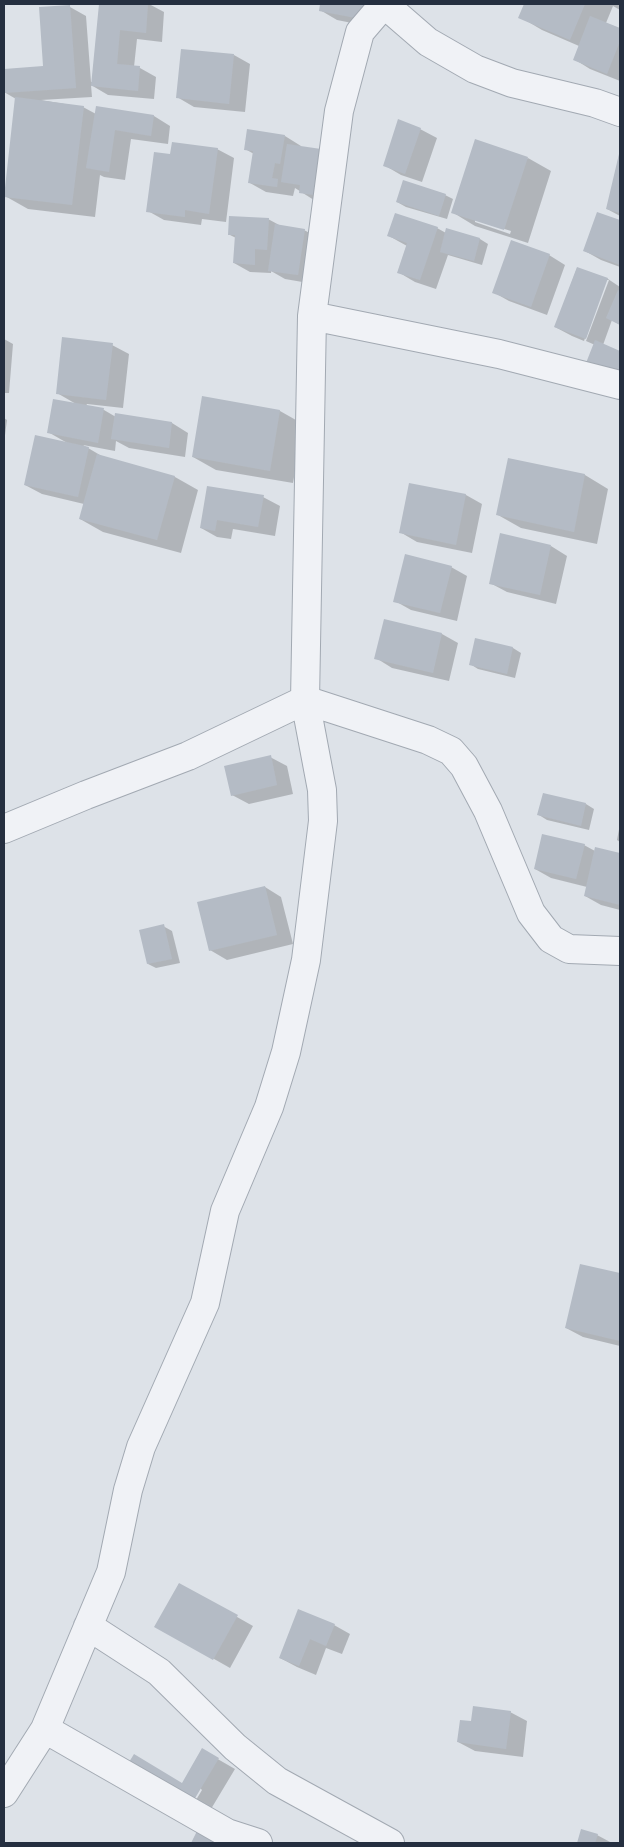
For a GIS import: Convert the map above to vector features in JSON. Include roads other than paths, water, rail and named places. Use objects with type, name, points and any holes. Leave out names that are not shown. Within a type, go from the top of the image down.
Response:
[{"type":"street","points":[[4,1793],[45,1729],[111,1572],[128,1490],[141,1448],[205,1303],[225,1211],[269,1107],[286,1052],[306,960],[323,821],[322,790],[305,700],[312,316],[339,111],[360,32],[384,4],[428,42],[475,69],[512,82],[595,103],[620,112]]},
{"type":"street","points":[[312,316],[499,354],[620,385]]},
{"type":"street","points":[[4,829],[188,756],[305,700],[428,740],[451,751],[464,766],[488,811],[530,913],[551,939],[569,949],[620,951]]},
{"type":"street","points":[[88,1626],[159,1672],[235,1747],[277,1781],[390,1843]]},
{"type":"street","points":[[45,1729],[227,1833],[258,1843]]}]
